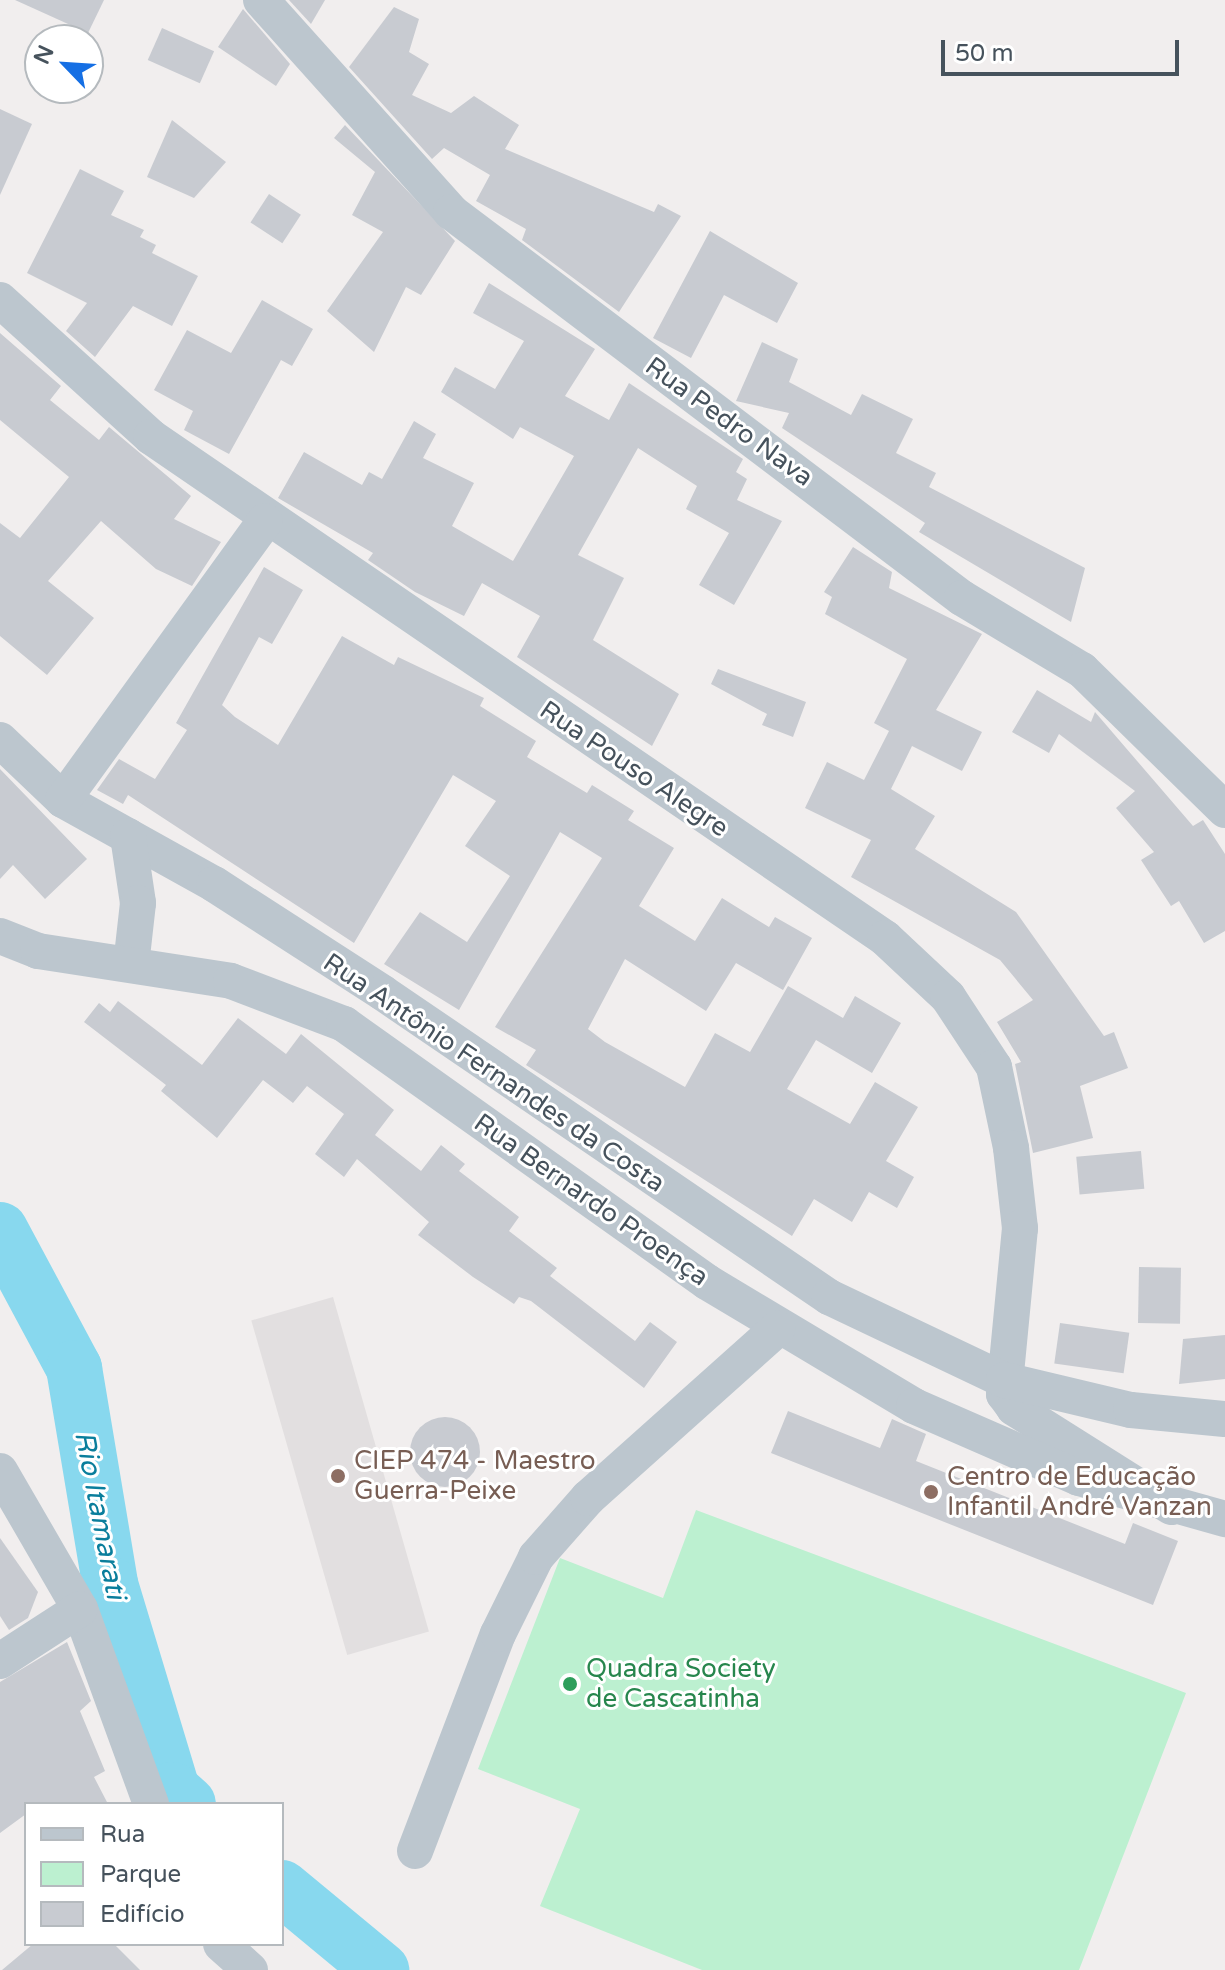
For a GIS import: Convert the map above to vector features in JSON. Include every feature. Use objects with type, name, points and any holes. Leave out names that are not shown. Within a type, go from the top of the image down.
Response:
[{"type":"street","name":"Rua Pedro Nava","points":[[261,0],[451,212],[962,598],[1082,670],[1225,810]]},
{"type":"street","name":"Rua Pouso Alegre","points":[[0,300],[151,437],[265,521],[885,938],[948,997],[994,1067],[1011,1148],[1020,1228],[1009,1394]]},
{"type":"street","points":[[63,800],[265,521]]},
{"type":"street","name":"Rua Antônio Fernandes da Costa","points":[[0,740],[63,800],[128,836],[383,993],[755,1252],[900,1336],[1009,1394]]},
{"type":"street","points":[[128,836],[138,903],[131,965]]},
{"type":"street","name":"Rua Bernardo Proença","points":[[0,936],[38,951],[231,981],[344,1024],[777,1329],[983,1441],[1171,1507],[1225,1519]]},
{"type":"street","points":[[415,1851],[498,1634],[536,1557],[588,1498],[777,1329]]},
{"type":"street","points":[[1009,1394],[1225,1419]]},
{"type":"street","name":"Rua Bernardo Proença","points":[[1009,1394],[1171,1507]]},
{"type":"street","points":[[0,1471],[80,1609],[150,1802]]},
{"type":"street","points":[[0,1661],[80,1609]]},
{"type":"street","points":[[223,1946],[250,1970]]},
{"type":"shaded area","name":"CIEP 474 - Maestro Guerra-Peixe","points":[[333,1297],[429,1632],[347,1655],[251,1320]]},
{"type":"green space","points":[[696,1510],[1186,1693],[1079,1970],[702,1970],[540,1906],[580,1809],[478,1769],[560,1558],[663,1598]]},
{"type":"building","points":[[15,0],[104,0],[92,24],[68,24]]},
{"type":"building","points":[[289,0],[325,0],[311,24]]},
{"type":"building","points":[[394,7],[419,19],[409,52],[429,64],[412,95],[451,113],[474,96],[519,125],[505,149],[654,212],[658,204],[681,216],[619,312],[522,240],[526,229],[476,201],[490,175],[444,148],[432,159],[349,67]]},
{"type":"building","points":[[243,9],[290,64],[276,86],[218,47]]},
{"type":"building","points":[[162,28],[214,51],[200,83],[148,60]]},
{"type":"building","points":[[0,109],[32,124],[0,195]]},
{"type":"building","points":[[172,120],[226,162],[194,198],[147,177]]},
{"type":"building","points":[[345,125],[455,241],[421,295],[406,287],[374,352],[327,311],[383,232],[352,215],[375,172],[334,138]]},
{"type":"building","points":[[80,169],[124,191],[111,215],[144,230],[140,237],[156,245],[152,253],[198,276],[172,326],[133,306],[95,357],[66,331],[87,303],[27,273]]},
{"type":"building","points":[[269,194],[301,215],[282,243],[250,223]]},
{"type":"building","points":[[710,231],[798,283],[777,323],[724,295],[691,358],[653,338]]},
{"type":"building","points":[[489,283],[595,349],[565,396],[609,420],[629,383],[743,459],[736,472],[747,479],[737,500],[782,521],[734,605],[699,585],[729,533],[686,509],[697,486],[638,448],[578,555],[624,578],[593,640],[679,694],[652,746],[517,657],[540,616],[482,583],[464,616],[415,592],[368,560],[373,553],[278,498],[304,452],[362,485],[369,472],[382,479],[414,421],[436,434],[423,458],[474,483],[452,526],[513,561],[574,456],[520,427],[513,439],[441,392],[455,367],[495,389],[524,341],[473,313]]},
{"type":"building","points":[[262,300],[313,329],[292,366],[281,360],[229,454],[184,430],[193,411],[154,390],[187,330],[231,353]]},
{"type":"building","points":[[0,333],[61,386],[50,400],[99,440],[109,427],[191,496],[174,519],[221,542],[192,586],[156,569],[101,521],[48,581],[94,618],[47,675],[0,636],[0,523],[20,538],[69,477],[0,420]]},
{"type":"building","points":[[762,342],[798,359],[789,382],[851,415],[862,394],[913,419],[896,453],[936,473],[929,487],[1085,568],[1071,622],[919,532],[925,523],[782,428],[789,413],[736,401]]},
{"type":"building","points":[[853,547],[892,572],[889,588],[982,634],[936,710],[982,732],[962,771],[912,746],[891,789],[935,816],[915,849],[1016,912],[1104,1036],[1114,1032],[1128,1068],[1080,1086],[1093,1138],[1033,1153],[1015,1064],[1021,1062],[997,1022],[1033,1000],[1000,960],[851,877],[871,840],[805,808],[827,762],[864,780],[889,731],[874,723],[907,659],[825,614],[832,597],[824,592]]},
{"type":"building","points":[[264,567],[303,590],[272,644],[259,637],[222,705],[235,717],[278,745],[342,636],[394,665],[398,657],[484,698],[480,706],[536,741],[527,757],[587,793],[592,785],[634,811],[628,820],[674,848],[639,906],[695,941],[722,898],[769,927],[775,917],[812,938],[783,990],[736,963],[706,1011],[625,959],[588,1029],[605,1042],[685,1087],[715,1033],[750,1052],[788,986],[843,1018],[855,996],[901,1023],[872,1073],[816,1040],[787,1089],[850,1124],[875,1082],[918,1107],[886,1161],[914,1177],[897,1208],[869,1192],[852,1222],[814,1199],[792,1236],[526,1065],[536,1050],[495,1027],[602,858],[560,832],[459,1010],[384,964],[420,912],[467,942],[510,876],[465,846],[496,801],[453,775],[354,943],[128,795],[123,804],[97,790],[119,759],[155,779],[187,730],[176,723]]},
{"type":"building","points":[[718,669],[806,702],[793,737],[762,725],[767,714],[711,684]]},
{"type":"building","points":[[1037,690],[1091,722],[1095,712],[1193,826],[1203,820],[1225,854],[1225,931],[1204,943],[1179,901],[1171,906],[1141,860],[1154,852],[1116,808],[1135,791],[1059,734],[1049,753],[1012,732]]},
{"type":"building","points":[[0,769],[87,859],[45,899],[13,865],[0,879]]},
{"type":"building","points":[[118,1001],[202,1065],[238,1018],[286,1054],[301,1034],[394,1110],[375,1135],[421,1171],[441,1145],[465,1164],[459,1171],[519,1217],[509,1231],[557,1268],[550,1276],[635,1341],[650,1322],[677,1342],[644,1388],[531,1301],[519,1297],[514,1304],[473,1277],[418,1235],[429,1222],[357,1159],[344,1177],[315,1154],[344,1114],[307,1086],[293,1103],[263,1080],[217,1138],[161,1091],[166,1085],[84,1022],[99,1003],[110,1012]]},
{"type":"building","points":[[1141,1151],[1144,1189],[1080,1195],[1076,1157]]},
{"type":"building","points":[[1139,1267],[1181,1268],[1180,1324],[1138,1323]]},
{"type":"building","points":[[1060,1323],[1129,1333],[1124,1373],[1054,1364]]},
{"type":"building","points":[[1225,1335],[1225,1379],[1179,1384],[1183,1339]]},
{"type":"building","name":"Centro de Educação Infantil André Vanzan","points":[[788,1411],[880,1448],[892,1419],[926,1434],[916,1461],[1125,1544],[1133,1523],[1178,1541],[1153,1605],[771,1453]]},
{"type":"building","points":[[452,1417],[474,1432],[480,1452],[478,1466],[470,1477],[459,1485],[438,1487],[420,1477],[412,1466],[410,1445],[420,1427],[431,1419]]},
{"type":"building","points":[[0,1538],[38,1592],[28,1618],[9,1630],[0,1616]]},
{"type":"building","points":[[67,1642],[91,1701],[80,1711],[105,1771],[94,1777],[107,1802],[24,1802],[24,1815],[0,1833],[0,1682]]},
{"type":"building","points":[[31,1946],[116,1946],[140,1970],[2,1970]]},
{"type":"waterway","name":"Rio Itamarati","points":[[0,1230],[74,1368],[110,1584],[172,1790],[186,1802]]},
{"type":"waterway","name":"Rio Itamarati","points":[[284,1890],[381,1970]]},
{"type":"place","name":"CIEP 474 - Maestro Guerra-Peixe","points":[[338,1476]]},
{"type":"place","name":"Centro de Educação Infantil André Vanzan","points":[[931,1492]]},
{"type":"place","name":"Quadra Society de Cascatinha","points":[[570,1684]]}]
